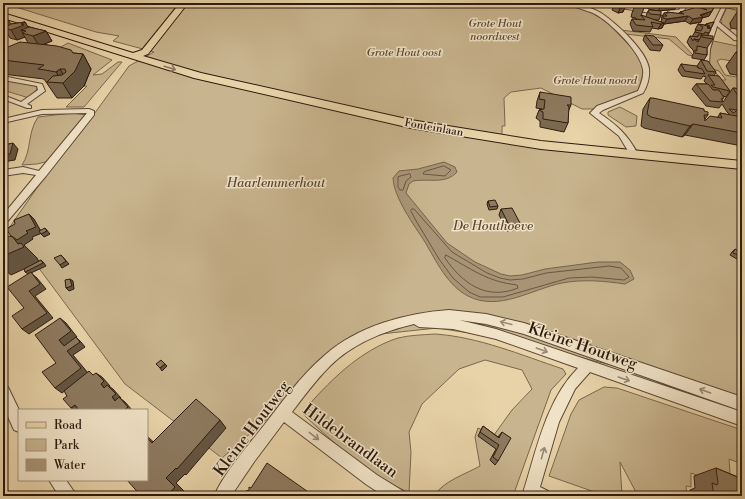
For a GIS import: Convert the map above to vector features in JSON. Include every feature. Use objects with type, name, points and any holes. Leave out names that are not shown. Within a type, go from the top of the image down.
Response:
[{"type":"main road","points":[[136,54],[178,3]]},
{"type":"main road","points":[[136,54],[184,3]]},
{"type":"main road","points":[[3,10],[136,54]]},
{"type":"main road","points":[[3,15],[136,54]]},
{"type":"main road","name":"Fonteinlaan","points":[[136,54],[198,76],[411,124],[541,145],[742,156]]},
{"type":"main road","name":"Fonteinlaan","points":[[632,150],[742,165]]},
{"type":"street","points":[[568,3],[592,11],[603,17],[636,51],[646,67],[646,75],[642,92],[600,108],[594,113],[621,131],[632,150]]},
{"type":"street","points":[[612,3],[610,5],[668,13],[680,11],[687,3]]},
{"type":"street","points":[[742,9],[726,4],[716,22],[706,57],[706,65],[742,112]]},
{"type":"street","points":[[716,22],[736,38],[742,40]]},
{"type":"street","points":[[728,32],[742,34]]},
{"type":"street","points":[[3,78],[40,85],[42,91],[22,104]]},
{"type":"street","points":[[3,97],[42,112]]},
{"type":"street","points":[[3,121],[42,112],[89,111],[91,116],[3,221]]},
{"type":"street","points":[[3,173],[23,170],[43,174]]},
{"type":"street","name":"Kleine Houtweg","points":[[222,496],[236,474],[321,366],[351,344],[378,331],[431,316],[458,316],[506,323],[636,366],[742,404]]},
{"type":"street","name":"Kleine Houtweg","points":[[409,321],[453,324],[482,330],[742,419]]},
{"type":"street","points":[[535,494],[552,420],[570,385],[588,366]]},
{"type":"street","points":[[3,392],[18,424]]},
{"type":"street","name":"Hildebrandlaan","points":[[283,413],[372,480],[398,496]]},
{"type":"street","points":[[57,481],[69,496]]},
{"type":"green space","name":"Haarlemmerhout","points":[[3,3],[566,3],[592,11],[607,22],[632,48],[643,63],[648,78],[638,91],[596,109],[582,109],[541,88],[511,92],[504,98],[505,126],[502,126],[502,142],[742,168],[742,409],[615,366],[502,338],[437,328],[362,336],[222,458],[125,384],[9,228],[46,175],[81,132],[129,66],[154,52],[113,41],[119,36],[96,32]]},
{"type":"green space","points":[[727,7],[737,8],[737,10],[742,11],[742,25],[730,23],[731,30],[722,26],[721,20]]},
{"type":"green space","points":[[621,30],[676,37],[694,56],[688,55],[669,39],[625,34]]},
{"type":"green space","points":[[713,41],[742,47],[742,63],[721,59],[717,61],[725,75],[742,78],[742,95],[732,94],[721,80],[726,80],[719,71],[710,68],[708,57]]},
{"type":"green space","points":[[68,43],[112,60],[93,75],[102,74],[118,62],[122,62],[84,107],[66,107],[87,86],[84,86],[91,68],[81,67],[59,48]]},
{"type":"green space","points":[[3,80],[34,85],[37,89],[29,98],[3,90]]},
{"type":"green space","points":[[620,107],[637,116],[636,126],[626,127],[608,115],[608,112]]},
{"type":"green space","points":[[72,113],[86,115],[49,161],[37,164],[22,165],[27,153],[32,129],[38,117]]},
{"type":"green space","points":[[435,334],[468,339],[500,347],[563,369],[566,374],[551,390],[513,496],[434,496],[443,486],[455,478],[480,466],[475,437],[478,428],[494,435],[512,410],[532,389],[522,370],[485,360],[459,369],[422,404],[409,432],[411,452],[409,493],[380,477],[352,458],[302,413],[333,379],[370,351],[384,343],[398,338]]},
{"type":"green space","points":[[604,387],[617,388],[742,430],[742,464],[729,459],[731,488],[691,473],[691,487],[686,486],[687,496],[638,496],[620,462],[622,496],[606,496],[549,476],[571,414],[579,400]]},
{"type":"water","points":[[444,162],[455,167],[457,172],[442,180],[413,181],[409,184],[406,193],[447,243],[475,262],[501,274],[510,276],[522,275],[545,269],[598,262],[620,262],[630,270],[634,279],[625,284],[594,281],[562,283],[515,298],[492,302],[480,300],[461,292],[454,286],[438,265],[405,211],[394,186],[393,178],[399,171],[418,169]]},
{"type":"building","points":[[646,3],[646,5],[637,4]]},
{"type":"building","points":[[650,3],[678,3],[661,6]]},
{"type":"building","points":[[614,5],[620,5],[625,7],[620,8]]},
{"type":"building","points":[[703,5],[714,7],[712,11],[700,15],[703,17],[693,19],[688,16],[667,19],[663,18],[663,16],[667,16],[664,13],[668,13],[667,12],[684,14],[680,12],[697,7],[707,10],[701,7]]},
{"type":"building","points":[[739,9],[742,10],[742,14],[740,14]]},
{"type":"building","points":[[648,11],[661,11],[661,15],[650,14]]},
{"type":"building","points":[[641,15],[664,23],[661,24],[651,22],[653,27],[636,25],[632,19],[645,20]]},
{"type":"building","points":[[25,22],[21,24],[24,25],[11,30],[4,28],[11,24]]},
{"type":"building","points":[[714,22],[711,28],[707,27],[710,26],[706,24]]},
{"type":"building","points":[[698,24],[708,26],[707,28],[711,29],[709,33],[705,32],[704,34],[695,32],[696,30],[701,31],[703,27]]},
{"type":"building","points":[[29,27],[46,31],[33,36],[22,33],[26,31],[21,30]]},
{"type":"building","points":[[645,35],[654,36],[663,45],[653,45]]},
{"type":"building","points":[[698,35],[702,35],[699,40],[694,39],[693,41],[690,36],[698,37]]},
{"type":"building","points":[[702,35],[713,36],[713,39],[702,37]]},
{"type":"building","points":[[20,42],[57,46],[71,50],[73,53],[83,54],[75,71],[63,83],[47,82],[53,76],[62,75],[66,72],[65,69],[60,69],[56,72],[38,69],[44,65],[3,60],[3,49]]},
{"type":"building","points":[[697,46],[707,48],[707,55],[695,53],[695,50],[697,51]]},
{"type":"building","points":[[738,50],[742,50],[742,59],[740,59],[736,52],[739,52]]},
{"type":"building","points":[[701,60],[708,61],[716,72],[707,71]]},
{"type":"building","points":[[681,64],[697,66],[698,68],[702,69],[705,74],[685,71]]},
{"type":"building","points":[[708,75],[719,76],[730,91],[713,87],[711,85],[715,85]]},
{"type":"building","points":[[696,84],[708,84],[713,90],[719,90],[724,98],[721,99],[723,102],[710,101]]},
{"type":"building","points":[[733,88],[742,89],[742,96],[738,96]]},
{"type":"building","points":[[540,92],[571,97],[571,105],[567,105],[569,107],[568,123],[543,119],[543,112],[539,110],[544,109],[545,100],[539,99]]},
{"type":"building","points":[[650,98],[704,109],[704,111],[708,112],[708,115],[704,115],[705,121],[710,116],[722,118],[720,113],[742,117],[742,133],[693,124],[690,126],[651,117],[647,114]]},
{"type":"building","points":[[729,109],[737,110],[734,113]]},
{"type":"building","points":[[13,143],[10,154],[3,155],[3,145]]},
{"type":"building","points":[[495,200],[498,206],[490,207],[488,201]]},
{"type":"building","points":[[512,208],[520,223],[509,225],[501,209]]},
{"type":"building","points":[[29,214],[36,227],[26,231],[28,233],[17,240],[11,236],[6,229],[15,224],[14,220]]},
{"type":"building","points":[[45,228],[47,231],[41,234],[39,231]]},
{"type":"building","points":[[9,236],[13,237],[18,244],[21,243],[24,247],[3,256],[3,239]]},
{"type":"building","points":[[735,249],[742,252],[741,256],[733,253]]},
{"type":"building","points":[[61,255],[66,261],[60,265],[54,258]]},
{"type":"building","points":[[41,260],[43,263],[25,272],[24,269]]},
{"type":"building","points":[[31,272],[40,284],[29,291],[47,313],[22,329],[12,316],[24,308],[7,287]]},
{"type":"building","points":[[70,279],[72,286],[66,288],[65,280]]},
{"type":"building","points":[[60,318],[71,331],[59,340],[64,346],[76,337],[80,342],[67,351],[81,368],[55,388],[42,372],[56,363],[35,335]]},
{"type":"building","points":[[161,360],[165,364],[160,368],[156,364]]},
{"type":"building","points":[[89,371],[93,375],[96,373],[104,381],[101,384],[104,388],[107,385],[116,394],[112,397],[115,401],[119,397],[128,407],[125,409],[78,409],[75,405],[71,408],[63,399],[67,396],[64,391]]},
{"type":"building","points":[[196,399],[220,420],[177,469],[176,468],[166,478],[175,487],[167,496],[146,496],[144,494],[141,496],[128,481],[148,481],[148,439],[152,443]]},
{"type":"building","points":[[483,426],[499,438],[502,432],[511,438],[498,461],[493,457],[499,445],[480,432]]},
{"type":"building","points":[[267,463],[314,496],[244,496],[246,491],[249,490],[249,487],[251,488]]},
{"type":"building","points":[[716,468],[742,479],[742,496],[714,496],[712,483],[717,485],[718,483]]},
{"type":"park label","name":"Grote Hout noordwest","points":[[495,29]]},
{"type":"park label","name":"Grote Hout oost","points":[[404,52]]},
{"type":"park label","name":"Grote Hout noord","points":[[595,80]]},
{"type":"park label","name":"De Houthoeve","points":[[493,225]]}]
